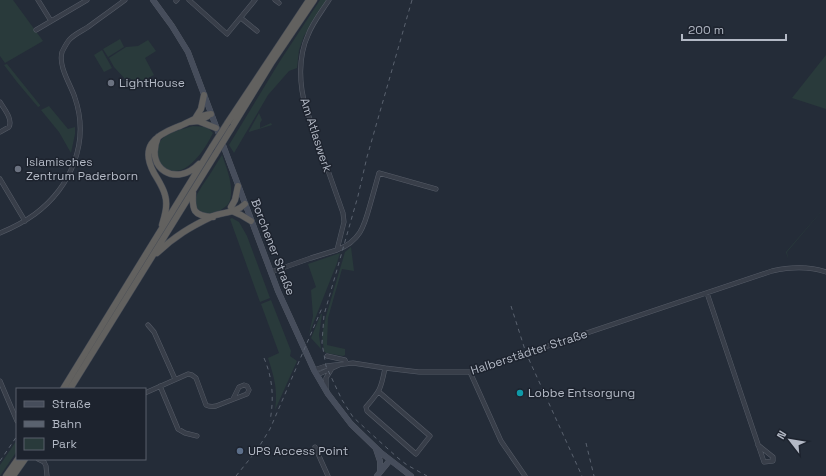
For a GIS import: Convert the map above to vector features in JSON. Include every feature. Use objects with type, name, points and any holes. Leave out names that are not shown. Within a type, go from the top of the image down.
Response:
[{"type":"highway","points":[[64,388],[228,122],[309,0]]},
{"type":"highway","points":[[71,388],[272,62],[314,0]]},
{"type":"highway","points":[[197,119],[204,95]]},
{"type":"highway","points":[[161,230],[166,206],[165,195],[152,170],[148,155],[151,143],[167,131],[211,114]]},
{"type":"highway","points":[[197,119],[216,128]]},
{"type":"highway","points":[[159,136],[154,148],[155,161],[162,169],[171,174],[183,174],[193,170],[212,148]]},
{"type":"highway","points":[[230,210],[235,200],[238,186]]},
{"type":"highway","points":[[193,191],[194,211],[201,216],[212,217]]},
{"type":"highway","points":[[150,259],[186,229],[230,210],[240,204],[245,204]]},
{"type":"highway","points":[[230,210],[241,214],[251,221]]},
{"type":"highway","points":[[6,476],[17,460]]},
{"type":"highway","points":[[13,476],[24,460]]},
{"type":"main road","name":"Borchener Straße","points":[[154,0],[188,52],[271,272],[293,325],[315,372],[326,390],[351,424],[376,449],[411,476]]},
{"type":"main road","points":[[376,449],[380,461],[379,475]]},
{"type":"main road","points":[[379,475],[392,462]]},
{"type":"street","points":[[38,0],[51,21]]},
{"type":"street","points":[[36,30],[86,0]]},
{"type":"street","points":[[0,234],[25,221],[44,206],[55,194],[66,178],[80,144],[81,123],[79,111],[62,68],[62,52],[70,39],[125,0]]},
{"type":"street","points":[[189,0],[227,34],[255,0]]},
{"type":"street","name":"Am Atlaswerk","points":[[329,0],[307,36],[300,70],[304,101],[344,218],[337,250]]},
{"type":"street","points":[[241,18],[257,31]]},
{"type":"street","points":[[0,102],[10,118],[10,122],[8,127],[0,132]]},
{"type":"street","points":[[271,272],[337,250],[350,244],[360,234],[379,173],[436,189]]},
{"type":"street","points":[[0,179],[25,221]]},
{"type":"street","name":"Halberstädter Straße","points":[[315,372],[326,366],[344,363],[359,363],[385,368],[431,372],[470,372],[639,318],[776,270],[794,267],[826,272]]},
{"type":"street","points":[[707,293],[758,446]]},
{"type":"street","points":[[148,325],[154,332],[175,379]]},
{"type":"street","name":"Halberstädter Straße","points":[[327,356],[345,360],[344,363]]},
{"type":"street","points":[[315,372],[331,370],[344,363]]},
{"type":"street","points":[[379,392],[430,436],[416,454],[366,411],[366,407],[379,392],[385,368]]},
{"type":"street","points":[[326,390],[326,378],[331,370]]},
{"type":"street","points":[[470,372],[501,441],[526,476]]},
{"type":"street","points":[[146,393],[188,374],[196,378],[206,405],[209,407],[213,407],[233,399]]},
{"type":"street","points":[[0,382],[16,419]]},
{"type":"street","points":[[160,386],[178,429],[185,433],[197,436]]},
{"type":"street","points":[[314,447],[328,476]]},
{"type":"street","points":[[45,460],[47,476]]},
{"type":"green space","points":[[0,0],[13,0],[43,41],[5,63],[0,56]]},
{"type":"green space","points":[[320,0],[327,0],[304,36],[299,50],[297,68],[289,71],[268,95],[234,153],[229,145],[280,61]]},
{"type":"green space","points":[[120,39],[124,47],[108,57],[103,49]]},
{"type":"green space","points":[[148,40],[156,51],[145,58],[154,75],[134,85],[130,78],[125,79],[114,67],[109,58],[126,47],[138,46]]},
{"type":"green space","points":[[102,50],[112,68],[104,72],[94,55]]},
{"type":"green space","points":[[826,55],[826,109],[792,98]]},
{"type":"green space","points":[[7,64],[40,106],[38,107],[17,82],[4,65]]},
{"type":"green space","points":[[49,106],[68,129],[75,127],[71,153],[59,132],[41,110]]},
{"type":"green space","points":[[259,113],[262,120],[260,123],[260,128],[271,123],[272,125],[249,132],[249,131]]},
{"type":"green space","points":[[193,126],[207,127],[213,133],[204,149],[191,164],[181,170],[168,170],[159,161],[158,149],[160,142],[170,133]]},
{"type":"green space","points":[[222,155],[231,183],[230,200],[229,203],[221,210],[211,214],[205,214],[199,211],[195,200],[197,194]]},
{"type":"green space","points":[[826,206],[787,252],[788,259],[786,252]]},
{"type":"green space","points":[[232,218],[239,222],[247,236],[270,298],[260,302],[230,219]]},
{"type":"green space","points":[[351,247],[354,271],[342,269],[328,318],[327,345],[345,349],[345,355],[343,356],[326,353],[324,351],[322,335],[326,316],[345,252]]},
{"type":"green space","points":[[340,253],[309,334],[313,316],[311,290],[316,287],[308,264]]},
{"type":"green space","points":[[271,300],[291,351],[290,356],[297,361],[275,410],[275,383],[268,358],[279,353],[261,304]]},
{"type":"green space","points":[[321,314],[319,335],[321,349],[311,338]]},
{"type":"green space","points":[[16,441],[16,452],[0,476],[0,465]]},
{"type":"railway","points":[[412,0],[324,315],[322,343],[326,366],[342,400],[353,417],[398,458],[407,465],[427,476]]},
{"type":"railway","points":[[511,306],[526,353],[582,476]]},
{"type":"railway","points":[[236,476],[257,450],[270,429],[322,308]]},
{"type":"railway","points":[[264,358],[272,389],[270,421]]},
{"type":"railway","points":[[0,461],[16,437]]},
{"type":"railway","points":[[586,443],[594,476]]},
{"type":"place","name":"LightHouse","points":[[111,83]]},
{"type":"place","name":"Islamisches Zentrum Paderborn","points":[[18,169]]},
{"type":"place","name":"Lobbe Entsorgung","points":[[520,393]]},
{"type":"place","name":"UPS Access Point","points":[[240,451]]}]
